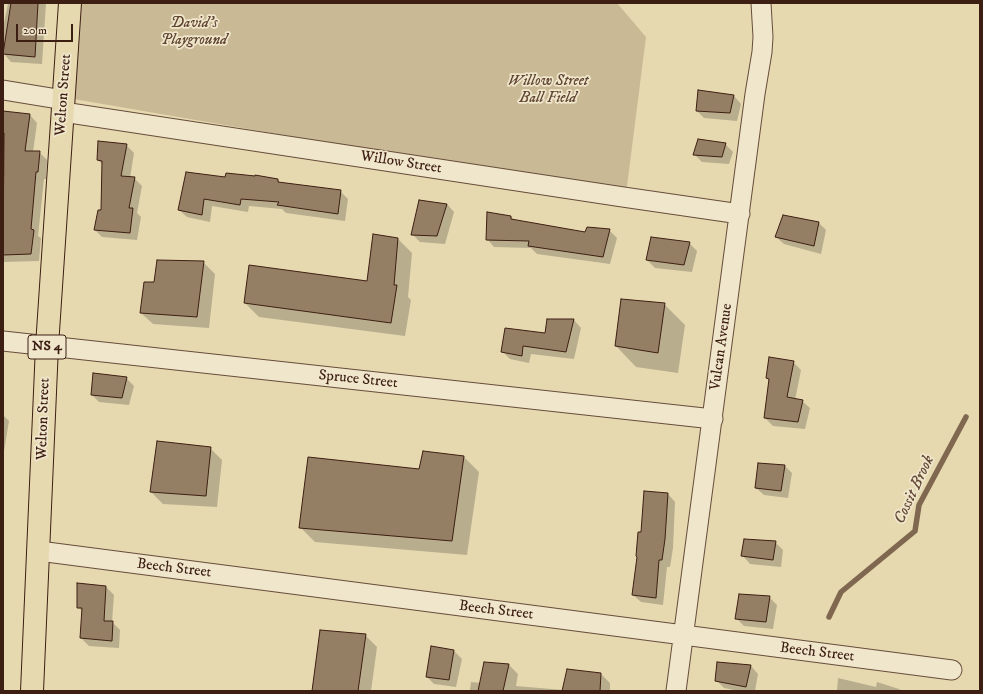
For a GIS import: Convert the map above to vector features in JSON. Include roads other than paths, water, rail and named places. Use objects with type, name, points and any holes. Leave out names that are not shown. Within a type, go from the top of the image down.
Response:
[{"type":"main road","name":"Welton Street","points":[[32,691],[48,346],[70,3]]},
{"type":"street","name":"Vulcan Avenue","points":[[676,691],[755,94],[762,52],[761,3]]},
{"type":"street","name":"Willow Street","points":[[3,90],[64,106],[623,197],[740,214]]},
{"type":"street","name":"Spruce Street","points":[[3,341],[713,418]]},
{"type":"street","name":"Beech Street","points":[[39,551],[952,670]]},
{"type":"waterway","name":"Cossit Brook","points":[[829,617],[841,592],[915,531],[919,505],[966,417]]},
{"type":"park label","name":"David's Playground","points":[[194,32]]},
{"type":"park label","name":"Willow Street Ball Field","points":[[548,90]]}]
